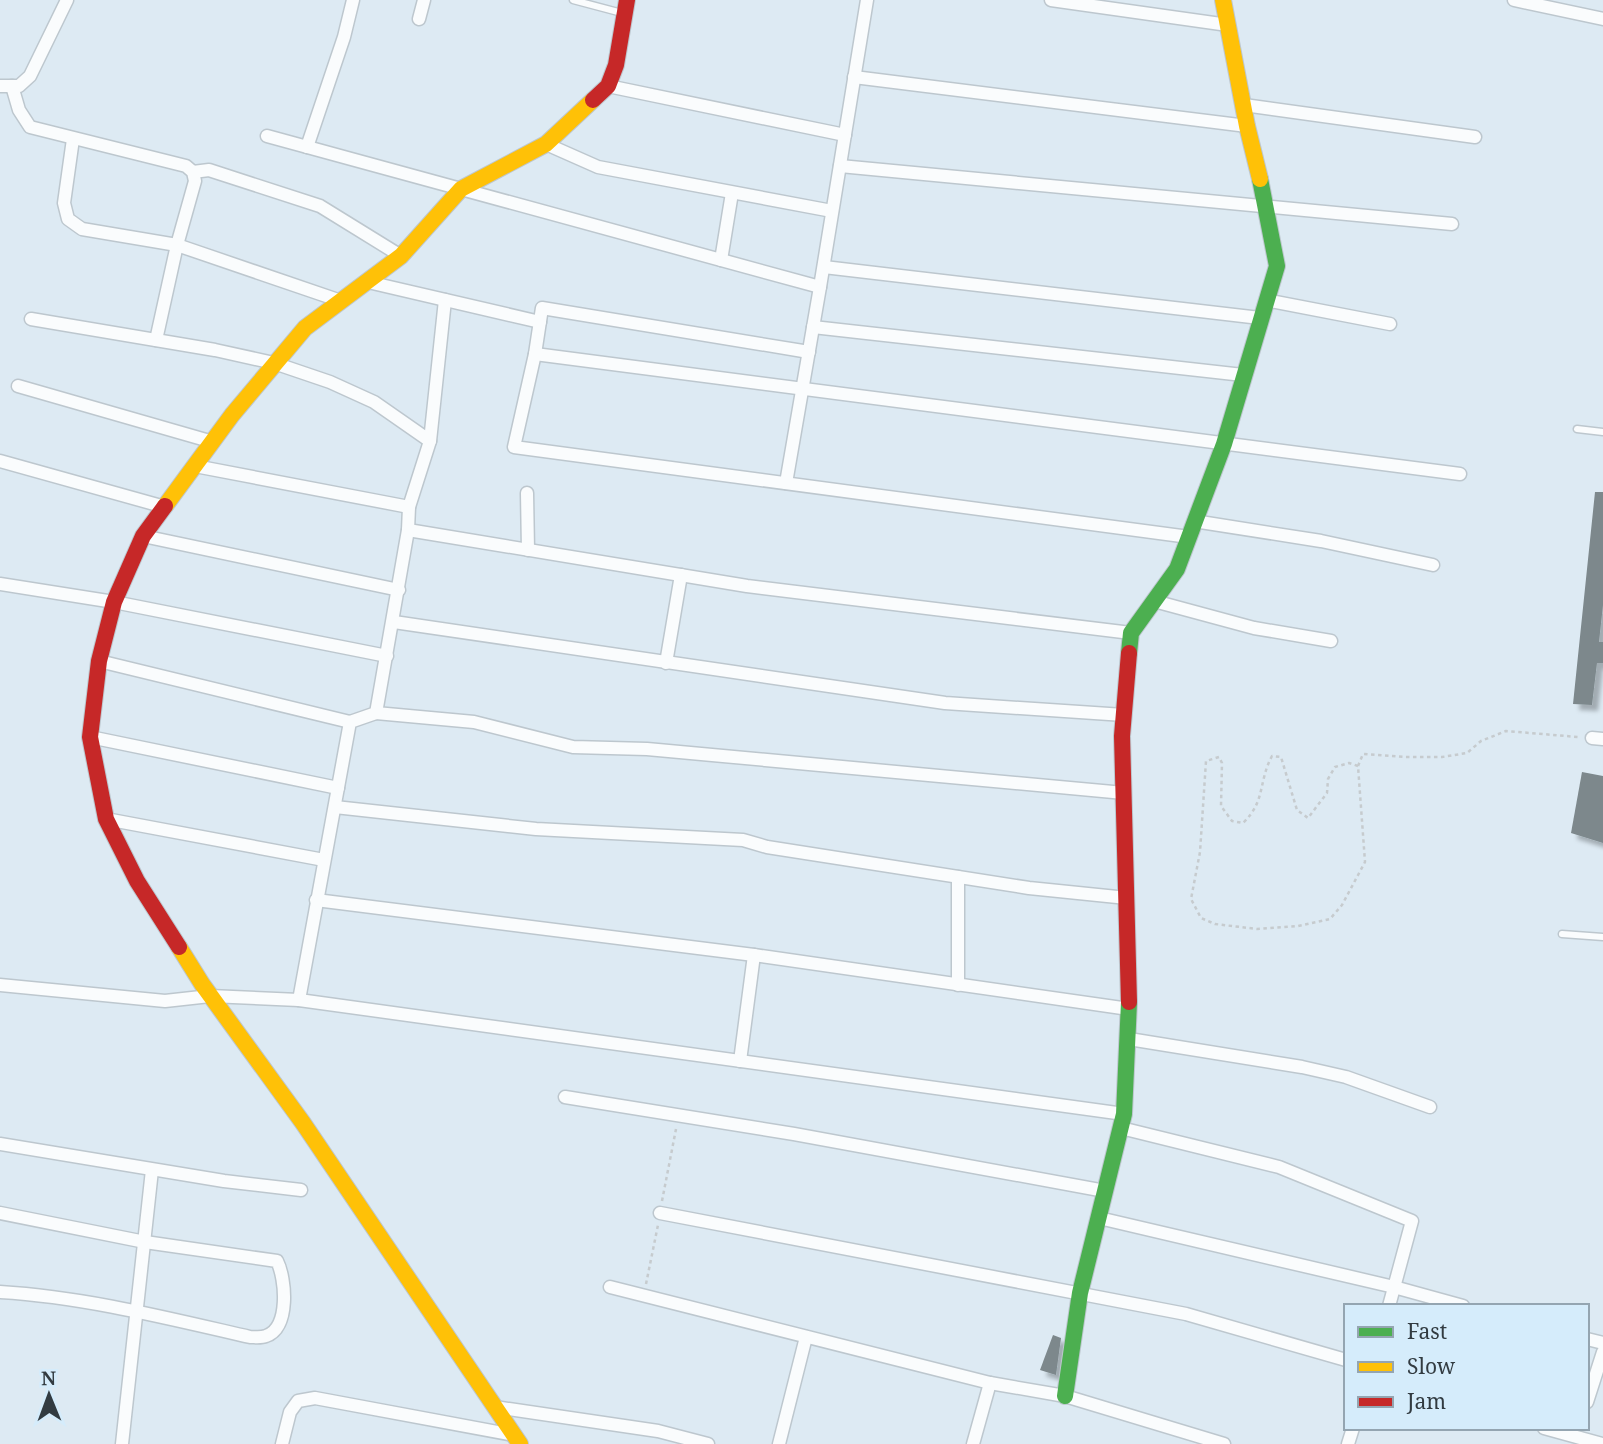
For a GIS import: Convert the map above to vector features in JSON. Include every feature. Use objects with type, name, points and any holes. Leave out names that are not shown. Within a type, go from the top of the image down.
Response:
[{"type":"street","points":[[67,0],[30,76],[19,86],[6,86],[30,127],[186,166],[193,173],[195,181],[177,245],[156,340]]},
{"type":"street","points":[[307,147],[344,37],[353,0]]},
{"type":"street","points":[[419,19],[424,0]]},
{"type":"street","points":[[786,483],[867,0]]},
{"type":"street","points":[[1051,0],[1228,25]]},
{"type":"street","points":[[1065,1396],[1080,1293],[1122,1121],[1129,1009],[1122,736],[1131,633],[1177,569],[1224,444],[1277,265],[1223,0]]},
{"type":"street","points":[[1514,0],[1603,19]]},
{"type":"street","points":[[517,1439],[303,1123],[211,996],[137,881],[106,819],[90,737],[99,661],[114,602],[143,536],[274,363],[305,328],[401,256],[461,189],[547,144],[608,86],[616,65],[626,7]]},
{"type":"street","points":[[854,77],[1247,126]]},
{"type":"street","points":[[608,86],[845,135]]},
{"type":"street","points":[[1244,105],[1475,137]]},
{"type":"street","points":[[267,136],[820,287]]},
{"type":"street","points":[[74,139],[64,203],[68,219],[82,229],[177,245],[341,301]]},
{"type":"street","points":[[547,144],[597,167],[832,211]]},
{"type":"street","points":[[840,166],[1452,224]]},
{"type":"street","points":[[193,173],[209,170],[320,206],[401,256]]},
{"type":"street","points":[[721,260],[732,193]]},
{"type":"street","points":[[824,267],[1260,318]]},
{"type":"street","points":[[368,282],[540,322]]},
{"type":"street","points":[[376,713],[394,622],[409,506],[430,441],[445,300]]},
{"type":"street","points":[[1266,300],[1390,324]]},
{"type":"street","points":[[809,352],[542,308],[535,354],[514,447],[786,483],[1321,541],[1433,565]]},
{"type":"street","points":[[30,319],[274,363],[374,402],[430,441]]},
{"type":"street","points":[[813,327],[1243,375]]},
{"type":"street","points":[[535,354],[1460,474]]},
{"type":"street","points":[[18,386],[213,442]]},
{"type":"street","points":[[0,461],[165,507]]},
{"type":"street","points":[[195,466],[409,506]]},
{"type":"street","points":[[527,493],[528,550]]},
{"type":"street","points":[[408,530],[747,586],[1131,633]]},
{"type":"street","points":[[143,536],[399,590]]},
{"type":"street","points":[[666,663],[681,575]]},
{"type":"street","points":[[0,584],[114,602],[387,656]]},
{"type":"street","points":[[1154,601],[1254,628],[1331,641]]},
{"type":"street","points":[[394,622],[945,703],[1124,715]]},
{"type":"street","points":[[99,661],[350,722],[376,713],[474,722],[573,747],[647,749],[1124,793]]},
{"type":"street","points":[[299,1000],[350,722]]},
{"type":"street","points":[[90,737],[338,788]]},
{"type":"street","points":[[335,807],[536,829],[743,841],[1029,888],[1127,898]]},
{"type":"street","points":[[106,819],[324,860]]},
{"type":"street","points":[[958,877],[958,985]]},
{"type":"street","points":[[316,900],[754,955],[1129,1009]]},
{"type":"street","points":[[740,1061],[754,955]]},
{"type":"street","points":[[0,985],[165,1001],[211,996],[299,1000],[740,1061],[1122,1121],[1279,1167],[1412,1221],[1390,1304]]},
{"type":"street","points":[[1129,1039],[1302,1067],[1346,1077],[1430,1107]]},
{"type":"street","points":[[565,1097],[794,1134],[1105,1192]]},
{"type":"street","points":[[0,1144],[152,1170],[301,1190]]},
{"type":"street","points":[[122,1444],[152,1170]]},
{"type":"street","points":[[0,1213],[145,1242],[276,1261],[283,1273],[285,1305],[275,1331],[265,1337],[250,1337],[136,1311],[0,1292]]},
{"type":"street","points":[[660,1213],[1186,1314],[1344,1359]]},
{"type":"street","points":[[1099,1218],[1456,1304]]},
{"type":"street","points":[[610,1287],[990,1383],[1065,1396],[1224,1444]]},
{"type":"street","points":[[779,1444],[806,1336]]},
{"type":"street","points":[[1589,1396],[1603,1352]]},
{"type":"street","points":[[973,1444],[990,1383]]},
{"type":"street","points":[[282,1444],[290,1412],[298,1401],[315,1398],[517,1439]]},
{"type":"street","points":[[495,1407],[658,1431],[708,1444]]},
{"type":"street","points":[[1552,1430],[1602,1444]]},
{"type":"lane","points":[[573,0],[626,7]]},
{"type":"lane","points":[[1577,429],[1603,432]]},
{"type":"lane","points":[[1562,934],[1603,937]]},
{"type":"path","points":[[1357,766],[1349,763],[1335,767],[1328,779],[1328,793],[1308,818],[1297,810],[1281,757],[1272,756],[1264,771],[1255,812],[1244,823],[1232,821],[1221,806],[1222,763],[1219,757],[1206,761],[1199,852],[1191,899],[1201,918],[1215,924],[1257,929],[1298,926],[1330,919],[1342,905],[1365,862],[1357,766],[1363,754],[1442,757],[1467,753],[1481,741],[1506,731],[1597,739]]},
{"type":"building","points":[[1595,492],[1603,492],[1603,605],[1599,642],[1603,642],[1603,663],[1597,663],[1592,705],[1573,704]]},
{"type":"building","points":[[1582,772],[1603,776],[1603,843],[1571,833]]},
{"type":"building","points":[[1053,1335],[1061,1338],[1056,1375],[1040,1370]]},
{"type":"traffic: fast","points":[[1129,653],[1131,633],[1177,569],[1224,444],[1277,266],[1260,179]]},
{"type":"traffic: fast","points":[[1065,1396],[1080,1293],[1124,1114],[1129,1002]]},
{"type":"traffic: slow","points":[[1223,0],[1260,179]]},
{"type":"traffic: slow","points":[[165,506],[232,415],[305,328],[401,256],[461,189],[546,144],[593,100]]},
{"type":"traffic: slow","points":[[179,947],[202,984],[303,1123],[520,1444]]},
{"type":"traffic: jam","points":[[593,100],[608,86],[616,65],[627,0]]},
{"type":"traffic: jam","points":[[165,506],[143,536],[114,602],[99,661],[90,737],[106,819],[137,881],[179,947]]},
{"type":"traffic: jam","points":[[1129,653],[1122,736],[1129,1002]]}]
